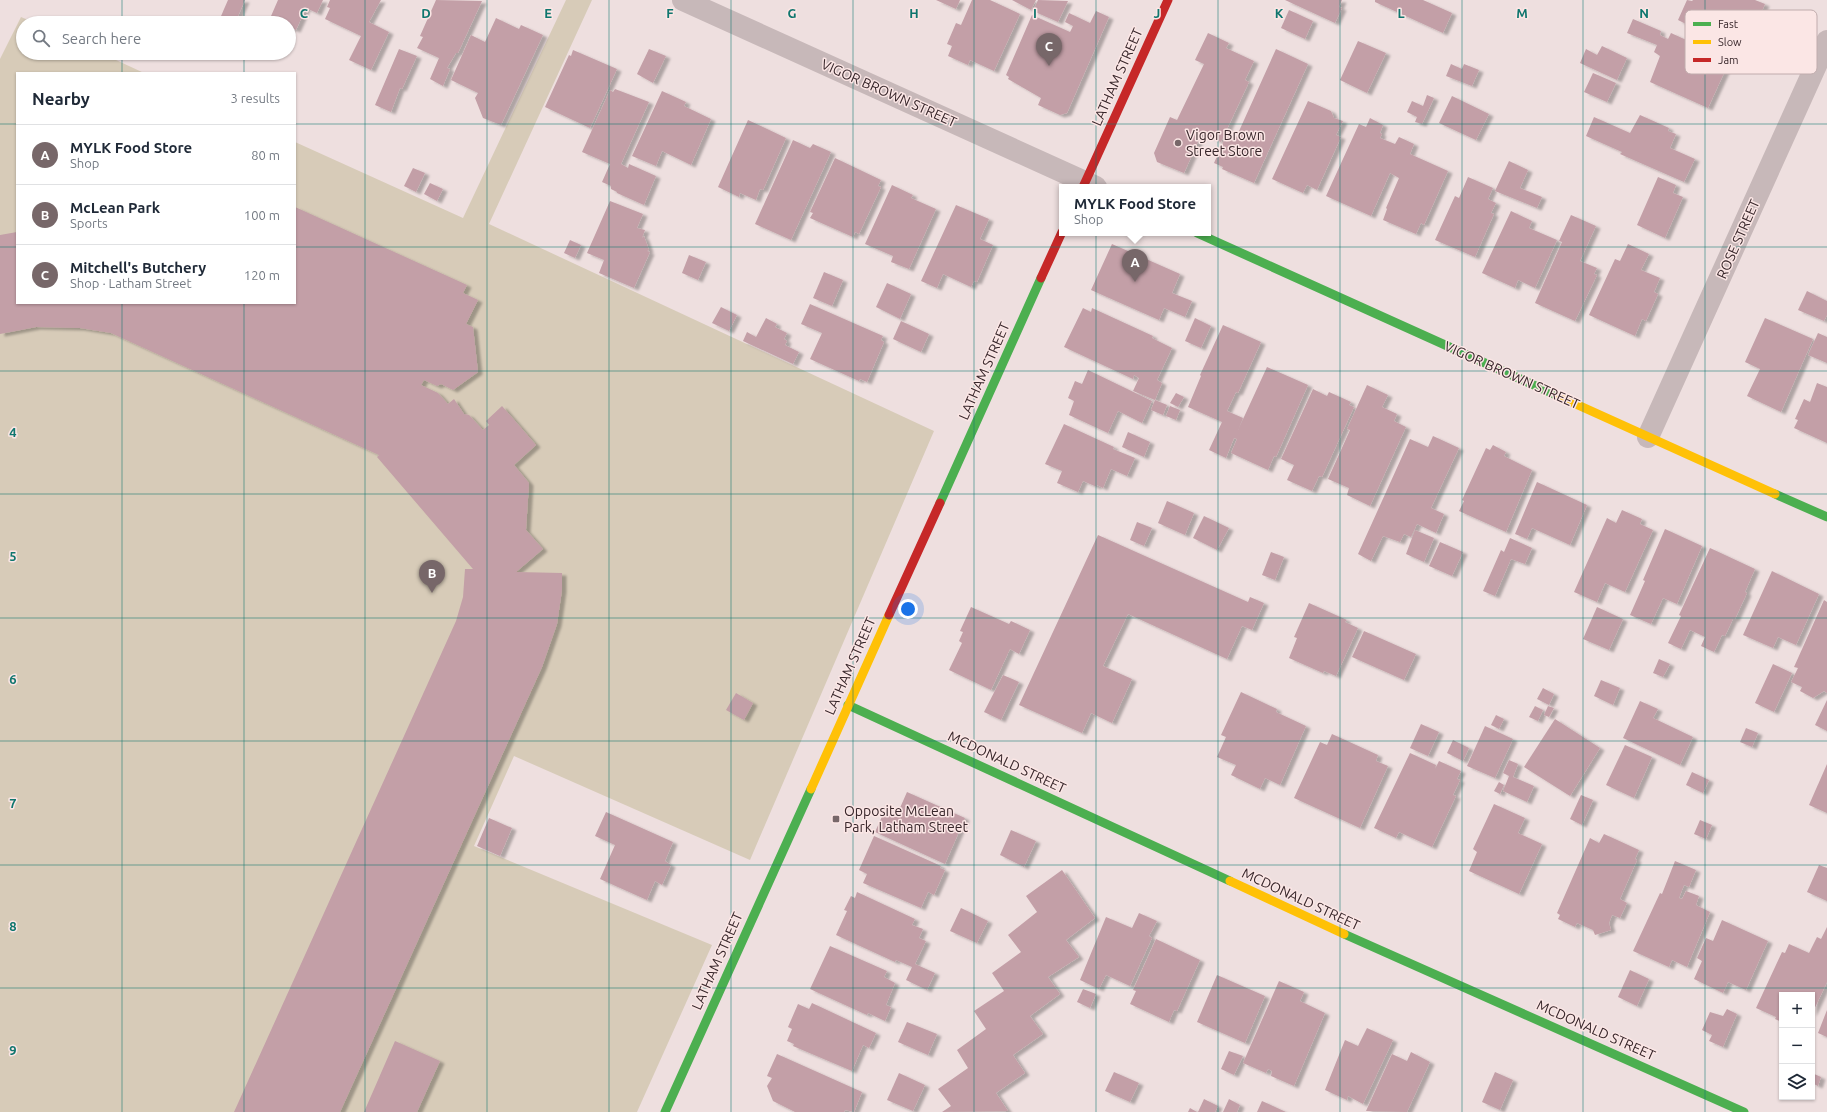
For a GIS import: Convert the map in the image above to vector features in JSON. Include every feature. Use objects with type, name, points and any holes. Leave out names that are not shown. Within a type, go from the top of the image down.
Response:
[{"type":"street","name":"VIGOR BROWN STREET","points":[[683,0],[1086,184]]},
{"type":"street","name":"LATHAM STREET","points":[[1088,184],[1168,0]]},
{"type":"street","name":"ROSE STREET","points":[[1817,63],[1827,41]]},
{"type":"street","name":"ROSE STREET","points":[[1648,437],[1812,74]]},
{"type":"street","name":"LATHAM STREET","points":[[665,1112],[1060,236]]},
{"type":"street","name":"VIGOR BROWN STREET","points":[[1204,236],[1827,517]]},
{"type":"street","name":"MCDONALD STREET","points":[[848,704],[1381,951],[1744,1112]]},
{"type":"shaded area","points":[[566,0],[592,0],[489,224],[934,431],[750,860],[514,756],[474,846],[712,945],[637,1112],[0,1112],[0,59],[16,27],[16,60],[116,60],[142,72],[16,72],[16,304],[296,304],[296,142],[463,218]]},
{"type":"building","points":[[228,0],[245,0],[238,16],[221,16]]},
{"type":"building","points":[[278,0],[323,0],[317,13],[306,8],[296,30],[296,16],[271,16]]},
{"type":"building","points":[[330,0],[381,0],[369,22],[389,32],[371,70],[349,60],[361,36],[325,19],[330,8],[327,7]]},
{"type":"building","points":[[436,0],[482,1],[458,53],[456,53],[447,68],[450,69],[443,86],[430,79],[439,58],[417,48],[423,37],[420,36]]},
{"type":"building","points":[[936,0],[960,0],[956,9]]},
{"type":"building","points":[[972,0],[990,0],[1020,14],[994,71],[970,60],[968,65],[948,56],[952,46],[947,44],[956,23],[961,25]]},
{"type":"building","points":[[1012,0],[1036,0],[1031,10]]},
{"type":"building","points":[[1038,0],[1068,1],[1058,22],[1033,11]]},
{"type":"building","points":[[1285,0],[1342,0],[1339,7],[1342,8],[1335,23]]},
{"type":"building","points":[[1375,0],[1423,0],[1452,13],[1443,33],[1375,2]]},
{"type":"building","points":[[1687,0],[1755,0],[1765,4],[1762,10],[1685,10],[1685,24],[1678,20]]},
{"type":"building","points":[[1289,10],[1313,21],[1305,39],[1281,28]]},
{"type":"building","points":[[1096,11],[1109,17],[1067,113],[1060,115],[1038,105],[1041,98],[1008,79],[1009,77],[1006,75],[1032,15],[1070,32],[1073,26],[1065,22],[1069,13],[1090,23]]},
{"type":"building","points":[[496,18],[519,29],[521,25],[543,35],[501,125],[483,118],[475,98],[478,93],[451,80],[471,35],[485,42]]},
{"type":"building","points":[[1633,19],[1661,31],[1660,35],[1668,39],[1671,33],[1685,39],[1685,74],[1724,74],[1708,108],[1650,82],[1660,56],[1654,52],[1657,45],[1627,33]]},
{"type":"building","points":[[1208,33],[1229,43],[1226,48],[1254,61],[1245,80],[1249,82],[1221,142],[1202,133],[1184,173],[1157,162],[1154,153],[1170,117],[1177,120],[1204,64],[1195,60]]},
{"type":"building","points":[[1358,41],[1386,53],[1367,93],[1340,80]]},
{"type":"building","points":[[1602,46],[1627,58],[1617,80],[1580,63],[1586,49],[1597,55]]},
{"type":"building","points":[[399,49],[417,56],[402,89],[400,88],[391,112],[375,105]]},
{"type":"building","points":[[649,49],[666,56],[653,83],[637,74]]},
{"type":"building","points":[[1276,49],[1308,64],[1254,183],[1222,169],[1223,167],[1214,163],[1226,136],[1235,140]]},
{"type":"building","points":[[573,50],[617,69],[590,128],[545,107],[569,55],[571,56]]},
{"type":"building","points":[[1451,64],[1462,69],[1464,64],[1479,70],[1472,86],[1446,76]]},
{"type":"building","points":[[1593,73],[1616,83],[1607,102],[1584,92]]},
{"type":"building","points":[[615,89],[649,102],[621,164],[628,168],[629,164],[656,176],[644,205],[617,193],[611,189],[611,186],[602,182],[610,164],[582,152],[610,90],[613,92]]},
{"type":"building","points":[[662,91],[686,102],[684,106],[711,119],[691,165],[662,151],[656,166],[632,156]]},
{"type":"building","points":[[1427,95],[1434,98],[1422,124],[1415,122],[1417,117],[1407,112],[1412,101],[1423,106]]},
{"type":"building","points":[[1452,96],[1489,114],[1476,140],[1439,123]]},
{"type":"building","points":[[1308,101],[1331,111],[1334,118],[1343,121],[1336,135],[1341,137],[1317,190],[1307,185],[1303,193],[1272,179]]},
{"type":"building","points":[[1640,115],[1669,128],[1668,131],[1676,134],[1670,148],[1695,159],[1684,182],[1620,154],[1622,152],[1586,136],[1594,117],[1630,133]]},
{"type":"building","points":[[1370,118],[1383,125],[1380,138],[1395,144],[1399,137],[1414,144],[1410,154],[1448,171],[1424,225],[1421,223],[1416,234],[1383,220],[1387,209],[1386,208],[1399,178],[1390,173],[1371,216],[1326,196],[1359,124],[1366,127]]},
{"type":"building","points":[[748,120],[786,138],[763,190],[760,189],[756,200],[740,193],[739,197],[718,187]]},
{"type":"building","points":[[793,140],[810,148],[813,144],[831,152],[791,240],[755,224]]},
{"type":"building","points":[[835,158],[881,180],[878,186],[881,187],[859,234],[855,232],[853,237],[810,218],[813,213],[810,212]]},
{"type":"building","points":[[1509,161],[1528,170],[1520,188],[1542,197],[1537,208],[1495,191]]},
{"type":"building","points":[[413,168],[425,173],[416,192],[404,186]]},
{"type":"building","points":[[1468,177],[1493,188],[1488,199],[1496,203],[1491,213],[1494,214],[1475,257],[1435,240],[1455,196],[1459,198]]},
{"type":"building","points":[[1658,177],[1676,185],[1673,193],[1683,197],[1665,238],[1637,225]]},
{"type":"building","points":[[430,183],[443,189],[437,201],[424,194]]},
{"type":"building","points":[[892,185],[913,195],[911,198],[936,209],[909,269],[891,262],[893,256],[865,244]]},
{"type":"building","points":[[610,201],[643,214],[637,228],[645,230],[642,238],[644,236],[649,250],[647,251],[650,252],[634,288],[599,273],[604,260],[587,253]]},
{"type":"building","points":[[956,205],[989,219],[980,239],[993,245],[977,282],[974,281],[971,287],[943,274],[937,288],[921,281]]},
{"type":"building","points":[[296,207],[467,285],[463,293],[478,300],[466,324],[473,327],[478,372],[453,390],[441,384],[437,386],[424,380],[421,385],[438,393],[448,404],[454,399],[464,414],[469,415],[483,430],[489,425],[486,421],[502,406],[536,445],[514,465],[529,483],[526,530],[543,549],[516,572],[562,573],[562,590],[557,624],[542,667],[340,1112],[234,1112],[456,621],[463,597],[465,569],[473,569],[377,457],[379,455],[111,333],[80,328],[36,327],[0,334],[0,235],[16,232],[16,304],[296,304]]},
{"type":"building","points":[[1511,211],[1532,221],[1529,228],[1557,240],[1535,288],[1518,280],[1515,288],[1482,273]]},
{"type":"building","points":[[1571,215],[1596,226],[1580,261],[1597,268],[1594,274],[1597,275],[1575,321],[1535,303],[1562,242],[1559,241]]},
{"type":"building","points":[[570,240],[581,245],[575,258],[564,253]]},
{"type":"building","points":[[1112,244],[1180,274],[1172,293],[1192,301],[1185,317],[1164,308],[1159,320],[1091,290]]},
{"type":"building","points":[[1628,244],[1649,254],[1641,270],[1660,278],[1654,292],[1658,294],[1646,321],[1642,319],[1635,336],[1589,315],[1615,259],[1620,261]]},
{"type":"building","points":[[689,255],[706,262],[698,280],[682,273]]},
{"type":"building","points":[[824,272],[843,280],[832,306],[813,298]]},
{"type":"building","points":[[887,283],[911,294],[900,319],[876,307]]},
{"type":"building","points":[[1807,291],[1827,301],[1827,315],[1824,321],[1798,310]]},
{"type":"building","points":[[810,304],[883,336],[881,340],[884,342],[867,382],[860,379],[859,381],[810,359],[822,333],[801,324]]},
{"type":"building","points":[[721,307],[737,315],[729,331],[712,323]]},
{"type":"building","points":[[1083,308],[1091,312],[1092,308],[1153,336],[1152,338],[1172,348],[1157,380],[1162,383],[1155,400],[1133,391],[1139,378],[1134,375],[1133,379],[1064,347]]},
{"type":"building","points":[[766,318],[777,324],[775,327],[787,333],[784,339],[787,341],[785,345],[799,352],[793,364],[743,341],[747,332],[756,337]]},
{"type":"building","points":[[1195,318],[1211,326],[1201,348],[1185,341]]},
{"type":"building","points":[[1765,318],[1813,339],[1781,412],[1747,396],[1760,369],[1745,362]]},
{"type":"building","points":[[901,321],[929,334],[921,352],[893,339]]},
{"type":"building","points":[[1223,325],[1261,342],[1238,393],[1236,392],[1227,411],[1243,418],[1238,430],[1267,367],[1308,385],[1276,457],[1274,456],[1268,470],[1231,453],[1237,439],[1234,438],[1226,458],[1209,450],[1222,422],[1188,407],[1201,376],[1200,375]]},
{"type":"building","points":[[1818,333],[1827,337],[1827,363],[1808,355]]},
{"type":"building","points":[[1088,370],[1152,401],[1142,423],[1118,411],[1108,433],[1069,415],[1074,401],[1068,398],[1075,381],[1082,384]]},
{"type":"building","points":[[1817,383],[1827,387],[1827,443],[1794,428],[1798,420],[1795,419],[1804,399],[1810,402]]},
{"type":"building","points":[[1367,385],[1388,395],[1382,407],[1397,414],[1394,421],[1406,427],[1370,506],[1347,495],[1349,488],[1328,479],[1350,430],[1347,429]]},
{"type":"building","points":[[1313,389],[1327,396],[1329,392],[1351,402],[1349,405],[1354,407],[1322,477],[1319,476],[1312,491],[1287,480],[1294,465],[1281,459]]},
{"type":"building","points":[[1176,393],[1184,397],[1178,407],[1170,403]]},
{"type":"building","points":[[1155,400],[1167,405],[1163,415],[1151,410]]},
{"type":"building","points":[[1170,406],[1180,410],[1176,420],[1166,416]]},
{"type":"building","points":[[1064,424],[1114,447],[1113,449],[1135,458],[1127,476],[1111,469],[1103,488],[1083,481],[1078,492],[1057,483],[1062,471],[1045,464]]},
{"type":"building","points":[[1128,432],[1150,442],[1144,457],[1122,447]]},
{"type":"building","points":[[1433,436],[1459,448],[1431,508],[1444,514],[1436,533],[1417,524],[1411,537],[1404,534],[1400,542],[1383,536],[1371,561],[1358,554],[1410,439],[1428,447]]},
{"type":"building","points":[[1493,445],[1506,452],[1504,456],[1532,470],[1506,532],[1459,511],[1464,501],[1462,500],[1486,448],[1490,450]]},
{"type":"building","points":[[1537,482],[1587,505],[1570,545],[1532,528],[1527,539],[1515,534]]},
{"type":"building","points":[[1167,501],[1194,513],[1185,535],[1158,523]]},
{"type":"building","points":[[1622,510],[1642,519],[1640,524],[1653,530],[1625,592],[1605,583],[1597,602],[1574,592],[1607,518],[1616,523]]},
{"type":"building","points":[[1204,516],[1229,528],[1217,550],[1193,538]]},
{"type":"building","points":[[1137,522],[1152,528],[1144,546],[1130,540]]},
{"type":"building","points":[[1665,529],[1702,546],[1677,604],[1663,598],[1651,624],[1630,615]]},
{"type":"building","points":[[1415,530],[1434,538],[1424,562],[1406,554]]},
{"type":"building","points":[[1098,535],[1248,602],[1250,597],[1264,603],[1252,630],[1242,626],[1227,659],[1128,614],[1103,666],[1132,679],[1112,723],[1091,713],[1082,733],[1019,705]]},
{"type":"building","points":[[1510,538],[1532,548],[1525,564],[1511,559],[1495,596],[1483,591],[1501,550],[1504,552]]},
{"type":"building","points":[[1440,542],[1463,552],[1452,576],[1429,566]]},
{"type":"building","points":[[1710,548],[1755,569],[1745,592],[1747,593],[1735,619],[1733,619],[1725,636],[1722,635],[1714,652],[1701,646],[1705,637],[1690,630],[1681,649],[1668,643],[1681,616],[1679,615]]},
{"type":"building","points":[[1271,552],[1284,557],[1275,580],[1262,575]]},
{"type":"building","points":[[1772,571],[1819,594],[1796,645],[1778,637],[1773,648],[1743,635]]},
{"type":"building","points":[[1824,600],[1827,602],[1827,693],[1824,691],[1813,698],[1800,691],[1802,687],[1791,682],[1798,668],[1794,667]]},
{"type":"building","points":[[1309,603],[1347,620],[1345,622],[1358,628],[1336,676],[1324,671],[1323,673],[1289,658],[1297,638],[1294,637]]},
{"type":"building","points":[[971,607],[1009,624],[1011,621],[1030,630],[1019,654],[1010,649],[991,690],[949,670],[962,643],[959,641],[963,632],[960,631]]},
{"type":"building","points":[[1597,607],[1623,619],[1609,650],[1583,639]]},
{"type":"building","points":[[1364,631],[1416,654],[1404,680],[1352,657]]},
{"type":"building","points":[[1659,659],[1670,664],[1663,677],[1653,673]]},
{"type":"building","points":[[1773,664],[1792,673],[1774,712],[1755,703]]},
{"type":"building","points":[[1003,675],[1019,682],[1001,720],[984,712]]},
{"type":"building","points":[[1601,680],[1620,688],[1613,705],[1594,696]]},
{"type":"building","points":[[1543,688],[1554,694],[1549,705],[1537,699]]},
{"type":"building","points":[[1241,692],[1277,709],[1276,712],[1306,726],[1280,785],[1265,778],[1260,789],[1231,775],[1236,765],[1217,757],[1226,737],[1221,735]]},
{"type":"building","points":[[736,693],[753,703],[744,720],[726,710]]},
{"type":"building","points":[[1827,700],[1827,731],[1815,725]]},
{"type":"building","points":[[1640,701],[1658,709],[1653,718],[1693,737],[1680,765],[1623,738]]},
{"type":"building","points":[[1535,706],[1543,710],[1538,721],[1529,717]]},
{"type":"building","points":[[1548,706],[1554,708],[1549,717],[1544,715]]},
{"type":"building","points":[[1496,715],[1504,719],[1499,729],[1491,725]]},
{"type":"building","points":[[1555,719],[1600,748],[1570,796],[1524,767]]},
{"type":"building","points":[[1421,724],[1439,732],[1428,756],[1410,748]]},
{"type":"building","points":[[1485,726],[1513,739],[1495,778],[1467,766]]},
{"type":"building","points":[[1746,728],[1758,733],[1752,747],[1740,742]]},
{"type":"building","points":[[1332,734],[1378,755],[1376,761],[1388,766],[1360,828],[1294,798],[1320,742],[1327,745]]},
{"type":"building","points":[[1453,740],[1469,748],[1463,761],[1447,753]]},
{"type":"building","points":[[1625,745],[1652,757],[1634,798],[1606,785]]},
{"type":"building","points":[[1410,753],[1436,765],[1435,769],[1439,761],[1461,771],[1457,779],[1460,780],[1453,795],[1456,796],[1432,847],[1399,832],[1396,838],[1374,828]]},
{"type":"building","points":[[1509,760],[1518,764],[1513,777],[1534,786],[1527,802],[1503,791],[1509,776],[1503,773]]},
{"type":"building","points":[[1827,764],[1827,813],[1809,805]]},
{"type":"building","points":[[1692,772],[1709,780],[1703,793],[1686,785]]},
{"type":"building","points":[[1499,782],[1504,785],[1500,794],[1494,791]]},
{"type":"building","points":[[907,792],[965,818],[945,864],[875,832],[884,812],[896,817]]},
{"type":"building","points":[[1581,795],[1593,800],[1582,825],[1570,819]]},
{"type":"building","points":[[1494,804],[1525,818],[1518,833],[1542,844],[1519,894],[1469,871],[1477,852],[1473,849]]},
{"type":"building","points":[[606,812],[673,842],[665,861],[671,865],[662,885],[655,881],[647,900],[600,879],[615,845],[595,836]]},
{"type":"building","points":[[489,818],[512,828],[500,856],[477,846]]},
{"type":"building","points":[[1700,820],[1712,825],[1706,839],[1694,834]]},
{"type":"building","points":[[1011,830],[1036,841],[1024,867],[1000,855]]},
{"type":"building","points":[[1604,834],[1639,850],[1635,859],[1637,860],[1620,899],[1627,903],[1620,918],[1612,915],[1609,923],[1611,930],[1595,935],[1593,930],[1577,923],[1575,927],[1558,919],[1560,915],[1557,913],[1590,838],[1599,843]]},
{"type":"building","points":[[874,836],[941,866],[940,868],[945,870],[934,895],[928,892],[921,908],[863,883],[867,874],[859,870]]},
{"type":"building","points":[[1675,861],[1696,870],[1689,887],[1684,885],[1679,898],[1682,899],[1686,891],[1699,896],[1696,905],[1710,912],[1687,967],[1672,960],[1669,967],[1633,951],[1660,893],[1662,894]]},
{"type":"building","points":[[1819,865],[1827,868],[1827,901],[1807,892]]},
{"type":"building","points":[[1062,870],[1095,918],[1066,940],[1079,957],[1048,977],[1060,994],[1030,1016],[1043,1034],[1013,1055],[1025,1073],[996,1093],[1008,1111],[942,1112],[951,1106],[938,1089],[968,1068],[957,1050],[986,1029],[974,1011],[1004,991],[992,973],[1021,952],[1008,935],[1037,912],[1026,896]]},
{"type":"building","points":[[857,892],[915,919],[912,925],[923,929],[919,938],[926,941],[915,964],[935,973],[927,990],[906,980],[912,967],[896,960],[895,962],[836,935],[847,911],[844,910],[851,896],[855,898]]},
{"type":"building","points":[[961,908],[988,921],[977,943],[950,931]]},
{"type":"building","points":[[1139,913],[1157,921],[1149,936],[1152,938],[1130,986],[1106,975],[1099,989],[1080,980],[1106,917],[1132,928]]},
{"type":"building","points":[[1722,920],[1768,941],[1746,990],[1728,982],[1723,993],[1694,979],[1702,961],[1697,958],[1706,938],[1713,941]]},
{"type":"building","points":[[1827,927],[1827,982],[1815,1008],[1815,992],[1779,992],[1779,1021],[1775,1019],[1776,1017],[1756,1008],[1782,952],[1785,953],[1789,944],[1809,953],[1817,937],[1821,939]]},
{"type":"building","points":[[1156,939],[1200,960],[1177,1011],[1174,1010],[1169,1022],[1130,1004],[1136,991],[1133,990]]},
{"type":"building","points":[[830,946],[887,971],[884,977],[895,983],[886,1005],[891,1007],[885,1021],[868,1013],[867,1015],[810,989]]},
{"type":"building","points":[[1630,970],[1649,979],[1637,1006],[1618,997]]},
{"type":"building","points":[[1217,975],[1265,996],[1245,1043],[1197,1022]]},
{"type":"building","points":[[1279,981],[1304,992],[1300,1001],[1325,1013],[1294,1086],[1271,1076],[1272,1071],[1268,1069],[1266,1073],[1243,1063]]},
{"type":"building","points":[[1083,989],[1096,994],[1090,1008],[1077,1002]]},
{"type":"building","points":[[812,1003],[876,1033],[869,1048],[863,1045],[852,1071],[793,1046],[794,1044],[787,1041],[792,1029],[788,1027],[798,1004],[809,1009]]},
{"type":"building","points":[[1727,1009],[1737,1014],[1723,1047],[1709,1041],[1712,1035],[1702,1030],[1710,1012],[1723,1016]]},
{"type":"building","points":[[1827,1010],[1827,1037],[1818,1033]]},
{"type":"building","points":[[907,1022],[937,1034],[928,1055],[898,1042]]},
{"type":"building","points":[[1367,1028],[1393,1040],[1363,1104],[1348,1096],[1347,1100],[1325,1090],[1345,1040],[1358,1046]]},
{"type":"building","points":[[395,1041],[440,1061],[417,1112],[364,1112]]},
{"type":"building","points":[[1229,1051],[1243,1056],[1234,1075],[1221,1069]]},
{"type":"building","points":[[1411,1052],[1430,1062],[1407,1112],[1366,1111],[1392,1054],[1407,1061]]},
{"type":"building","points":[[777,1054],[862,1092],[854,1112],[845,1110],[844,1112],[795,1112],[773,1101],[767,1086],[772,1078],[767,1076]]},
{"type":"building","points":[[1114,1072],[1139,1083],[1130,1102],[1105,1091]]},
{"type":"building","points":[[1495,1072],[1513,1080],[1500,1110],[1482,1102]]},
{"type":"building","points":[[899,1073],[925,1085],[913,1111],[887,1100]]},
{"type":"building","points":[[1815,1074],[1821,1077],[1818,1086],[1815,1084]]},
{"type":"building","points":[[1204,1099],[1218,1106],[1215,1112],[1198,1112]]},
{"type":"building","points":[[1229,1099],[1240,1105],[1237,1112],[1223,1112]]},
{"type":"building","points":[[1262,1101],[1286,1112],[1257,1112]]},
{"type":"building","points":[[1190,1108],[1197,1112],[1188,1112]]},
{"type":"traffic: fast","points":[[1204,236],[1558,396]]},
{"type":"traffic: fast","points":[[940,503],[1041,278]]},
{"type":"traffic: fast","points":[[1775,494],[1827,517]]},
{"type":"traffic: fast","points":[[848,705],[1230,881]]},
{"type":"traffic: fast","points":[[665,1112],[811,789]]},
{"type":"traffic: fast","points":[[1344,934],[1744,1112]]},
{"type":"traffic: slow","points":[[1558,396],[1775,494]]},
{"type":"traffic: slow","points":[[811,789],[889,615]]},
{"type":"traffic: slow","points":[[1230,881],[1344,934]]},
{"type":"traffic: jam","points":[[1084,184],[1168,0]]},
{"type":"traffic: jam","points":[[1041,278],[1060,236]]},
{"type":"traffic: jam","points":[[889,615],[940,503]]},
{"type":"place","name":"Mitchell's Butchery","points":[[1049,66]]},
{"type":"place","name":"Vigor Brown Street Store","points":[[1178,143]]},
{"type":"place","name":"MYLK Food Store","points":[[1135,282]]},
{"type":"place","name":"McLean Park","points":[[432,593]]},
{"type":"place","name":"Opposite McLean Park, Latham Street","points":[[836,819]]}]
